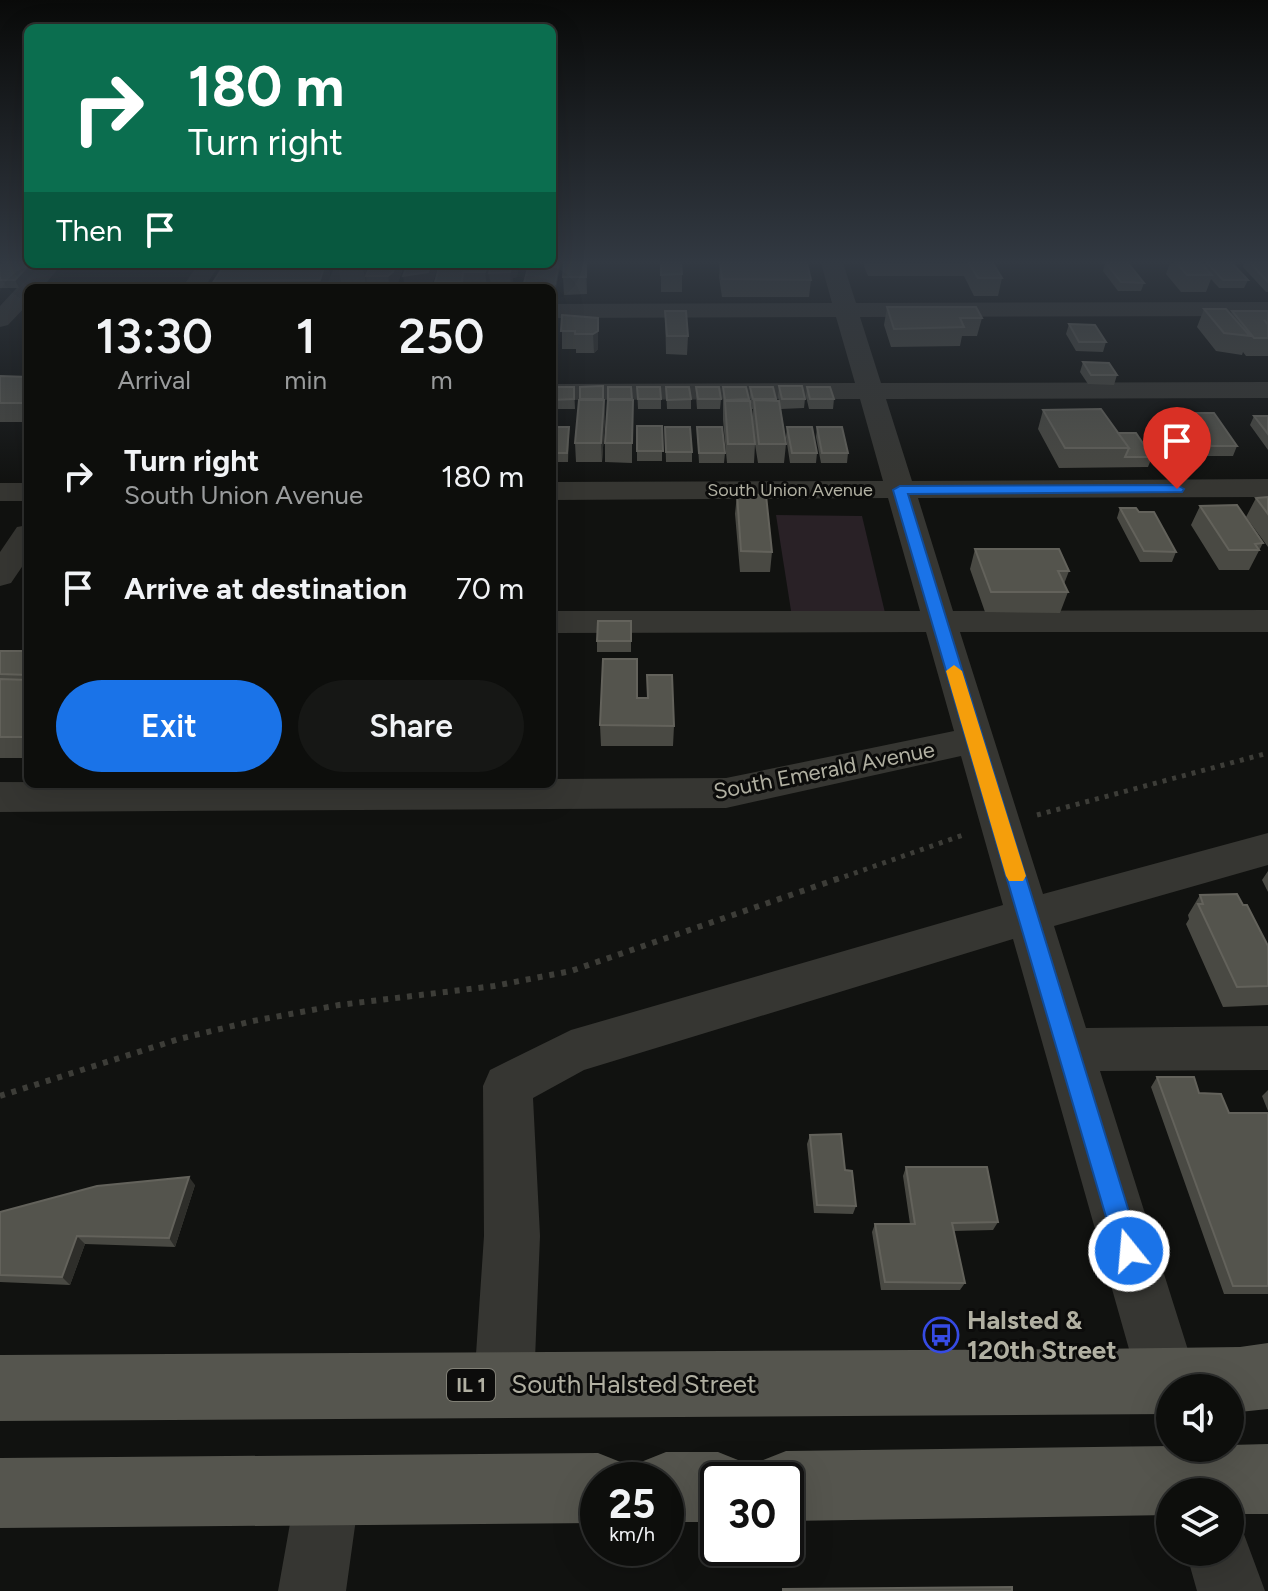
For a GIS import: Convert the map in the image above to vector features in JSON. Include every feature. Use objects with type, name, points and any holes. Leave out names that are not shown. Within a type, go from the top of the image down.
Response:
[{"type":"main road","name":"South Halsted Street","points":[[1244,1379],[1268,1376]]},
{"type":"main road","name":"South Halsted Street","points":[[0,1388],[1156,1384]]},
{"type":"main road","points":[[804,1485],[1196,1473],[1268,1479]]},
{"type":"main road","points":[[0,1493],[580,1488]]},
{"type":"street","points":[[854,337],[1166,1374]]},
{"type":"street","points":[[556,392],[1268,390]]},
{"type":"street","name":"South Union Avenue","points":[[556,491],[1268,488]]},
{"type":"street","points":[[0,492],[24,492]]},
{"type":"street","points":[[0,576],[24,540]]},
{"type":"street","points":[[556,622],[1268,621]]},
{"type":"street","name":"South Emerald Avenue","points":[[0,797],[109,790],[726,793],[975,740]]},
{"type":"street","points":[[504,1384],[512,1236],[508,1086],[571,1052],[1028,916],[1268,849]]},
{"type":"street","points":[[1068,1050],[1268,1048]]},
{"type":"street","points":[[312,1591],[328,1490]]},
{"type":"street","points":[[1223,1566],[1231,1591]]},
{"type":"path","points":[[1043,814],[1268,753]]},
{"type":"path","points":[[0,1096],[179,1039],[253,1021],[339,1005],[494,986],[571,971],[946,839]]},
{"type":"shaded area","points":[[776,515],[862,516],[886,617],[792,617]]},
{"type":"building","points":[[1076,337],[1103,337],[1106,342],[1079,342]]},
{"type":"building","points":[[1083,362],[1109,363],[1117,375],[1091,375]]},
{"type":"building","points":[[0,376],[24,377],[24,403],[0,403]]},
{"type":"building","points":[[603,386],[603,399],[580,399],[580,387]]},
{"type":"building","points":[[779,386],[802,386],[805,399],[782,399]]},
{"type":"building","points":[[556,387],[574,387],[574,399],[556,400]]},
{"type":"building","points":[[608,387],[631,387],[632,399],[608,399]]},
{"type":"building","points":[[637,387],[660,387],[661,399],[638,399]]},
{"type":"building","points":[[666,387],[689,387],[691,399],[667,400]]},
{"type":"building","points":[[696,387],[719,387],[721,399],[698,399]]},
{"type":"building","points":[[723,387],[746,387],[749,399],[725,400]]},
{"type":"building","points":[[750,387],[773,387],[776,399],[753,399]]},
{"type":"building","points":[[807,387],[830,387],[834,399],[810,399]]},
{"type":"building","points":[[579,400],[604,400],[601,443],[575,443]]},
{"type":"building","points":[[608,400],[633,400],[632,443],[605,443]]},
{"type":"building","points":[[754,400],[779,401],[786,444],[759,444]]},
{"type":"building","points":[[725,401],[750,401],[755,444],[728,444]]},
{"type":"building","points":[[1101,409],[1129,448],[1065,448],[1043,410]]},
{"type":"building","points":[[1188,413],[1214,413],[1237,446],[1211,446]]},
{"type":"building","points":[[1254,416],[1268,416],[1268,434]]},
{"type":"building","points":[[637,426],[662,426],[663,451],[637,451]]},
{"type":"building","points":[[556,427],[569,427],[567,453],[556,453]]},
{"type":"building","points":[[665,427],[690,427],[692,452],[666,452]]},
{"type":"building","points":[[697,427],[722,427],[725,453],[699,453]]},
{"type":"building","points":[[787,427],[812,427],[817,453],[792,453]]},
{"type":"building","points":[[817,427],[842,427],[848,453],[822,453]]},
{"type":"building","points":[[1118,433],[1136,433],[1152,457],[1125,457],[1129,448]]},
{"type":"building","points":[[737,494],[766,495],[772,552],[741,551]]},
{"type":"building","points":[[1268,497],[1268,514],[1256,498]]},
{"type":"building","points":[[1237,505],[1263,543],[1255,544],[1259,550],[1229,550],[1200,506]]},
{"type":"building","points":[[1120,508],[1154,512],[1176,552],[1144,551]]},
{"type":"building","points":[[975,549],[1059,549],[1069,571],[1058,571],[1068,592],[991,592]]},
{"type":"building","points":[[598,621],[631,621],[631,641],[597,641]]},
{"type":"building","points":[[0,651],[24,651],[24,675],[0,674]]},
{"type":"building","points":[[603,659],[637,659],[637,698],[648,698],[647,675],[672,675],[674,726],[600,725]]},
{"type":"building","points":[[0,679],[24,680],[24,737],[0,737]]},
{"type":"building","points":[[1237,894],[1243,905],[1247,905],[1268,946],[1268,986],[1237,987],[1198,904],[1203,904],[1200,895]]},
{"type":"building","points":[[1157,1077],[1194,1077],[1199,1093],[1221,1094],[1229,1113],[1268,1113],[1268,1286],[1233,1286]]},
{"type":"building","points":[[841,1134],[845,1170],[852,1171],[856,1206],[817,1205],[810,1135]]},
{"type":"building","points":[[906,1167],[987,1167],[998,1222],[952,1223],[965,1283],[885,1282],[875,1224],[915,1224]]},
{"type":"building","points":[[189,1177],[169,1238],[77,1236],[62,1277],[0,1275],[0,1212],[97,1186]]},
{"type":"building","points":[[1012,1587],[1012,1591],[783,1591],[783,1589]]},
{"type":"slow traffic","points":[[954,671],[1016,876]]},
{"type":"place","name":"Halsted & 120th Street","points":[[941,1335]]},
{"type":"route","points":[[1129,1251],[900,490],[1177,489]]}]
